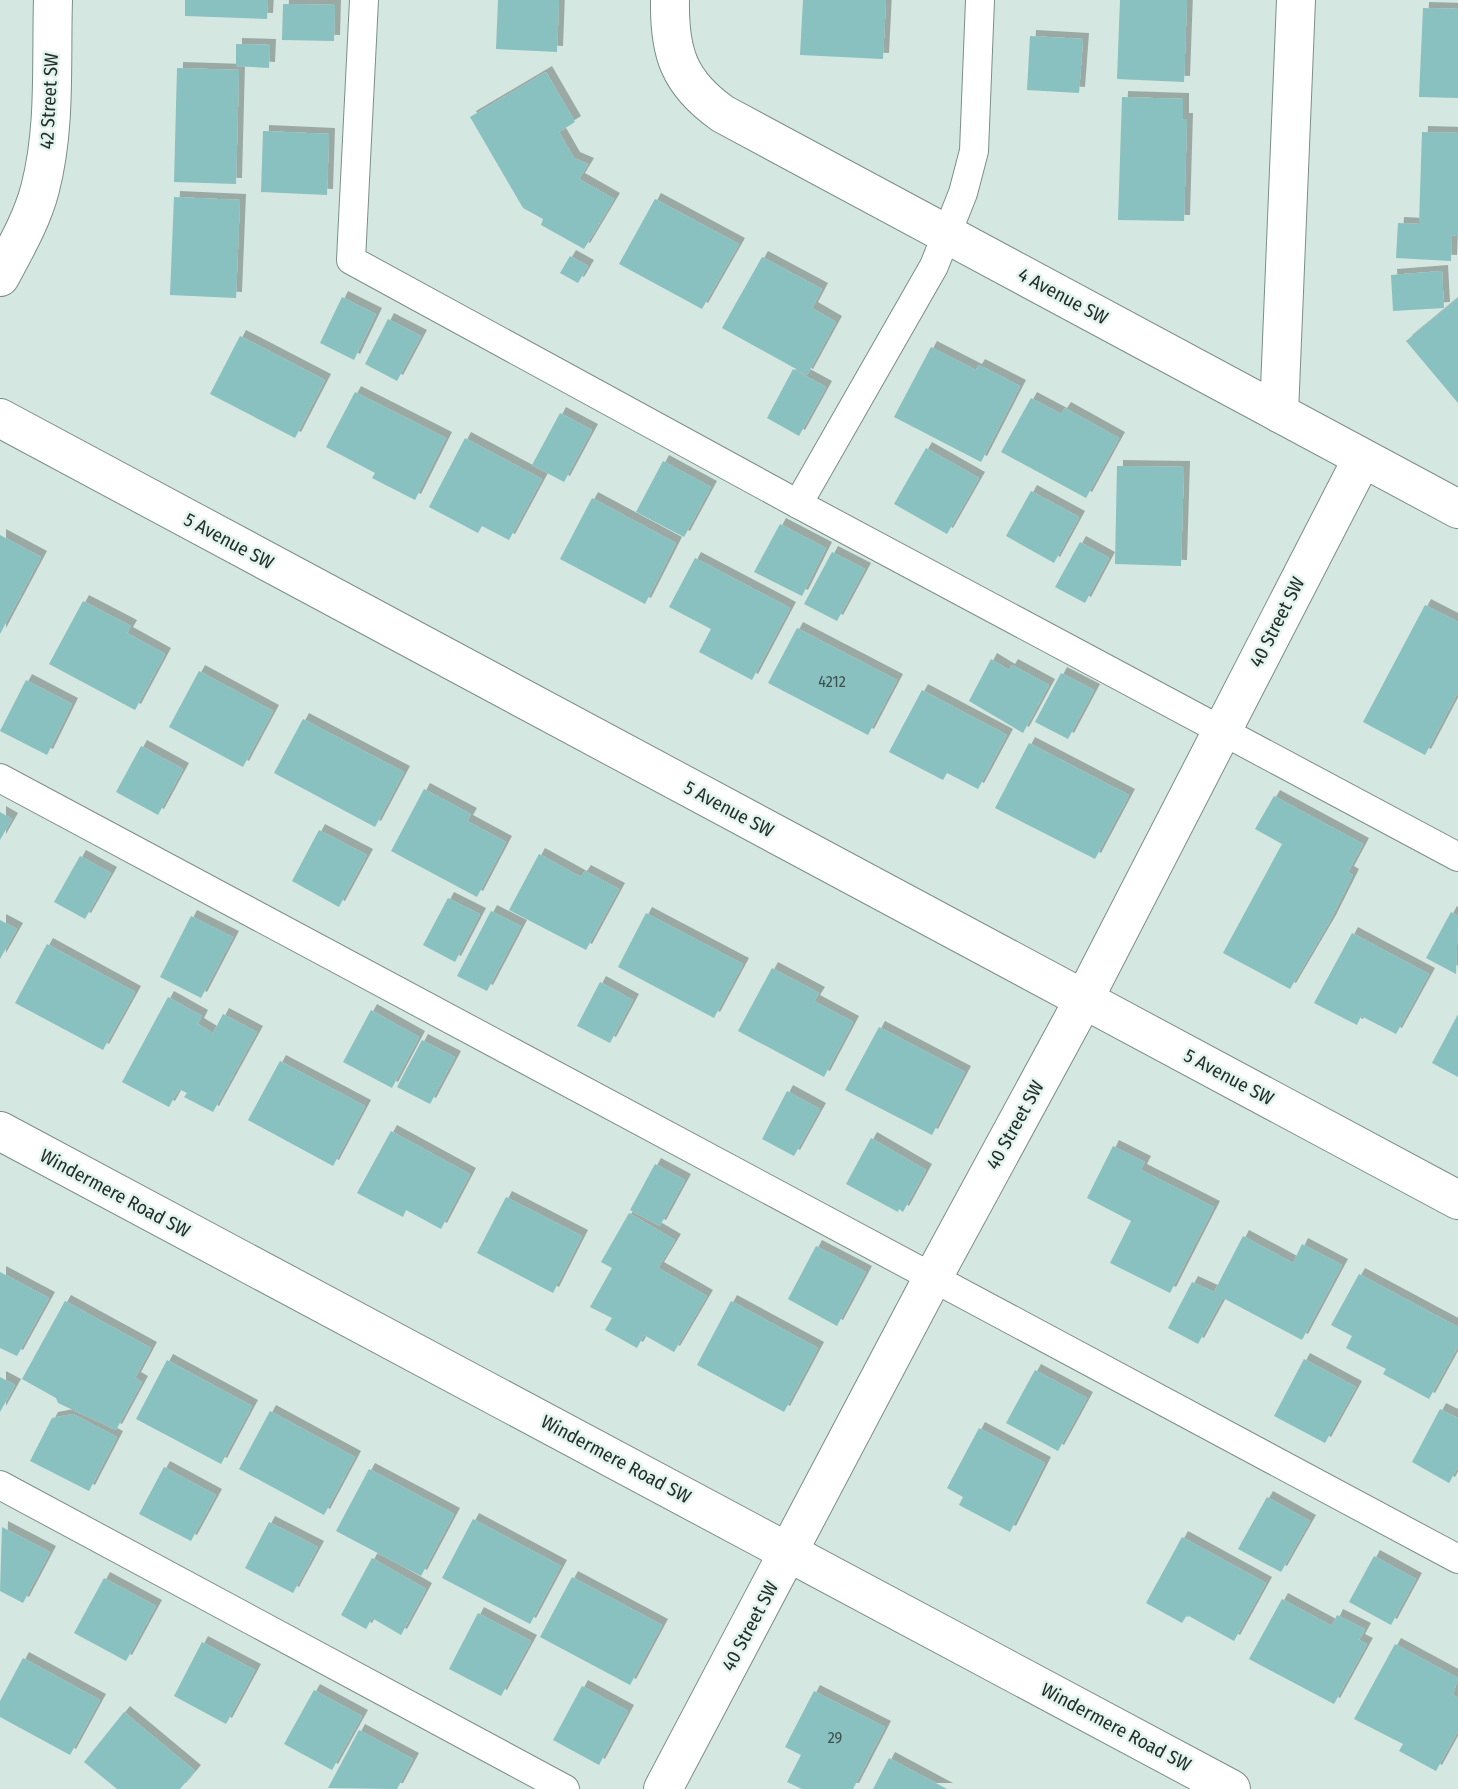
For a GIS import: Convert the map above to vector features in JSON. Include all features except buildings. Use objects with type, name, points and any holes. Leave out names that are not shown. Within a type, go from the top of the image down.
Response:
[{"type":"street","name":"42 Street SW","points":[[0,277],[32,214],[48,154],[53,0]]},
{"type":"street","name":"4 Avenue SW","points":[[670,0],[670,25],[679,70],[701,98],[723,114],[1458,509]]},
{"type":"street","points":[[1279,413],[1296,0]]},
{"type":"street","name":"5 Avenue SW","points":[[0,418],[1458,1200]]},
{"type":"street","name":"40 Street SW","points":[[663,1789],[932,1279],[1084,999],[1362,458]]},
{"type":"street","name":"Windermere Road SW","points":[[0,1131],[1231,1789]]},
{"type":"lane","points":[[364,0],[351,260],[798,504],[1458,857]]},
{"type":"lane","points":[[798,504],[934,266],[963,194],[974,151],[980,0]]},
{"type":"lane","points":[[0,778],[1458,1559]]},
{"type":"lane","points":[[0,1485],[565,1789]]}]
